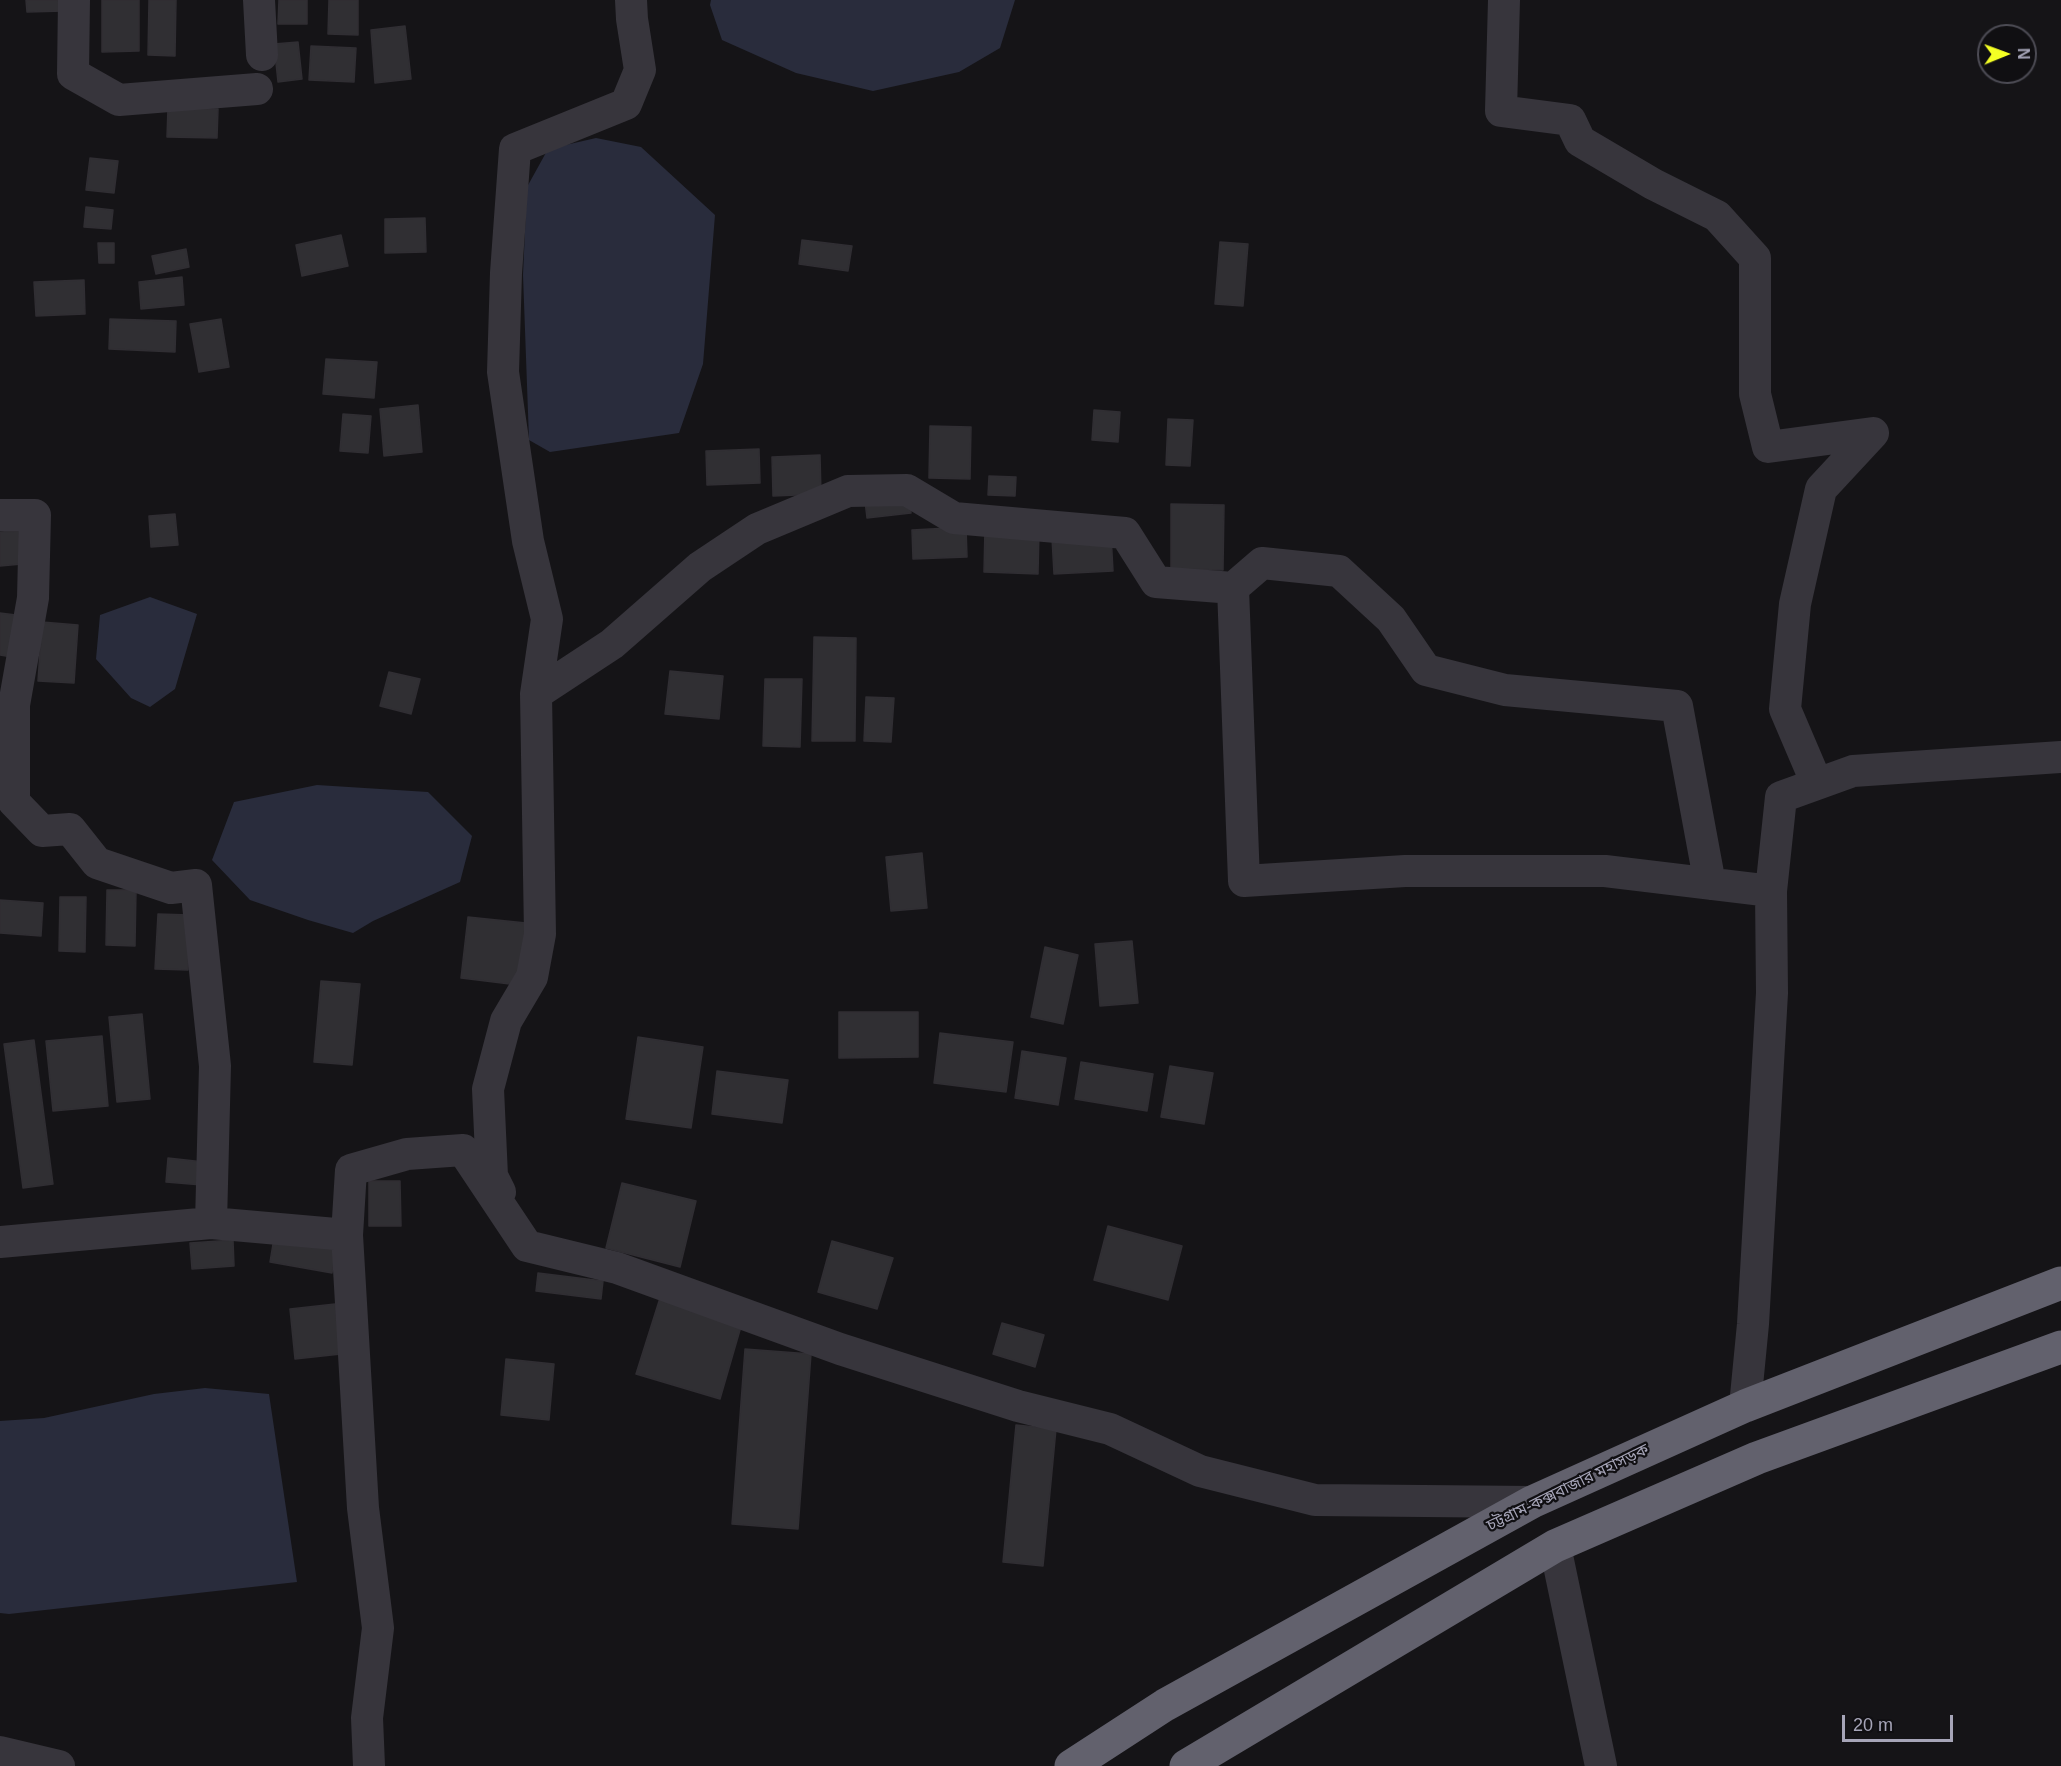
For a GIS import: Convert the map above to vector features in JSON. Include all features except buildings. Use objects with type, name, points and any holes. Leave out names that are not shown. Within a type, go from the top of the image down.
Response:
[{"type":"highway","name":"চট্টগ্রাম-কক্সবাজার মহাসড়ক","points":[[1071,1766],[1165,1705],[1532,1502],[1745,1406],[2061,1283]]},
{"type":"highway","points":[[1200,1764],[1555,1546],[1757,1458],[2061,1347]]},
{"type":"street","points":[[74,0],[73,74],[119,100],[257,89]]},
{"type":"street","points":[[259,0],[262,55]]},
{"type":"street","points":[[527,1246],[492,1176],[488,1089],[506,1021],[532,977],[540,934],[536,694],[547,619],[528,541],[503,372],[506,273],[515,149],[626,104],[640,70],[631,0]]},
{"type":"street","points":[[1504,0],[1501,111],[1570,120],[1580,141],[1653,184],[1717,216],[1755,258],[1755,394],[1768,447],[1873,433],[1821,489],[1795,604],[1785,709],[1817,784]]},
{"type":"street","points":[[536,694],[612,644],[699,567],[756,529],[848,491],[907,490],[954,518],[1125,533],[1156,582],[1233,588],[1262,563],[1339,571],[1390,619],[1426,670],[1505,690],[1677,706],[1710,884]]},
{"type":"street","points":[[0,515],[35,515],[33,598],[14,705],[7,803],[42,831],[70,829],[97,863],[171,888],[196,885],[215,1066],[211,1223]]},
{"type":"street","points":[[1233,588],[1244,880],[1405,871],[1605,871],[1771,891]]},
{"type":"street","points":[[1745,1406],[1753,1324],[1772,993],[1771,891],[1781,797],[1853,771],[2061,757]]},
{"type":"street","points":[[369,1766],[367,1718],[378,1628],[363,1508],[347,1235],[351,1170],[407,1154],[463,1150],[527,1246],[617,1268],[840,1349],[1018,1406],[1110,1429],[1200,1471],[1314,1500],[1532,1502]]},
{"type":"street","points":[[0,1242],[211,1223],[347,1235]]},
{"type":"street","points":[[1555,1546],[1601,1766]]},
{"type":"street","points":[[0,1752],[59,1766]]},
{"type":"water","points":[[711,0],[1015,0],[1000,48],[959,72],[873,91],[796,73],[722,40],[710,5]]},
{"type":"water","points":[[596,138],[641,147],[715,215],[703,364],[679,433],[550,452],[529,440],[523,275],[527,187],[548,149]]},
{"type":"water","points":[[150,597],[197,614],[175,689],[150,707],[131,698],[96,659],[100,615]]},
{"type":"water","points":[[317,785],[428,792],[472,836],[460,882],[373,921],[353,933],[250,900],[212,860],[234,802]]},
{"type":"water","points":[[205,1388],[269,1394],[297,1582],[9,1614],[0,1613],[0,1421],[44,1418],[154,1394]]}]
